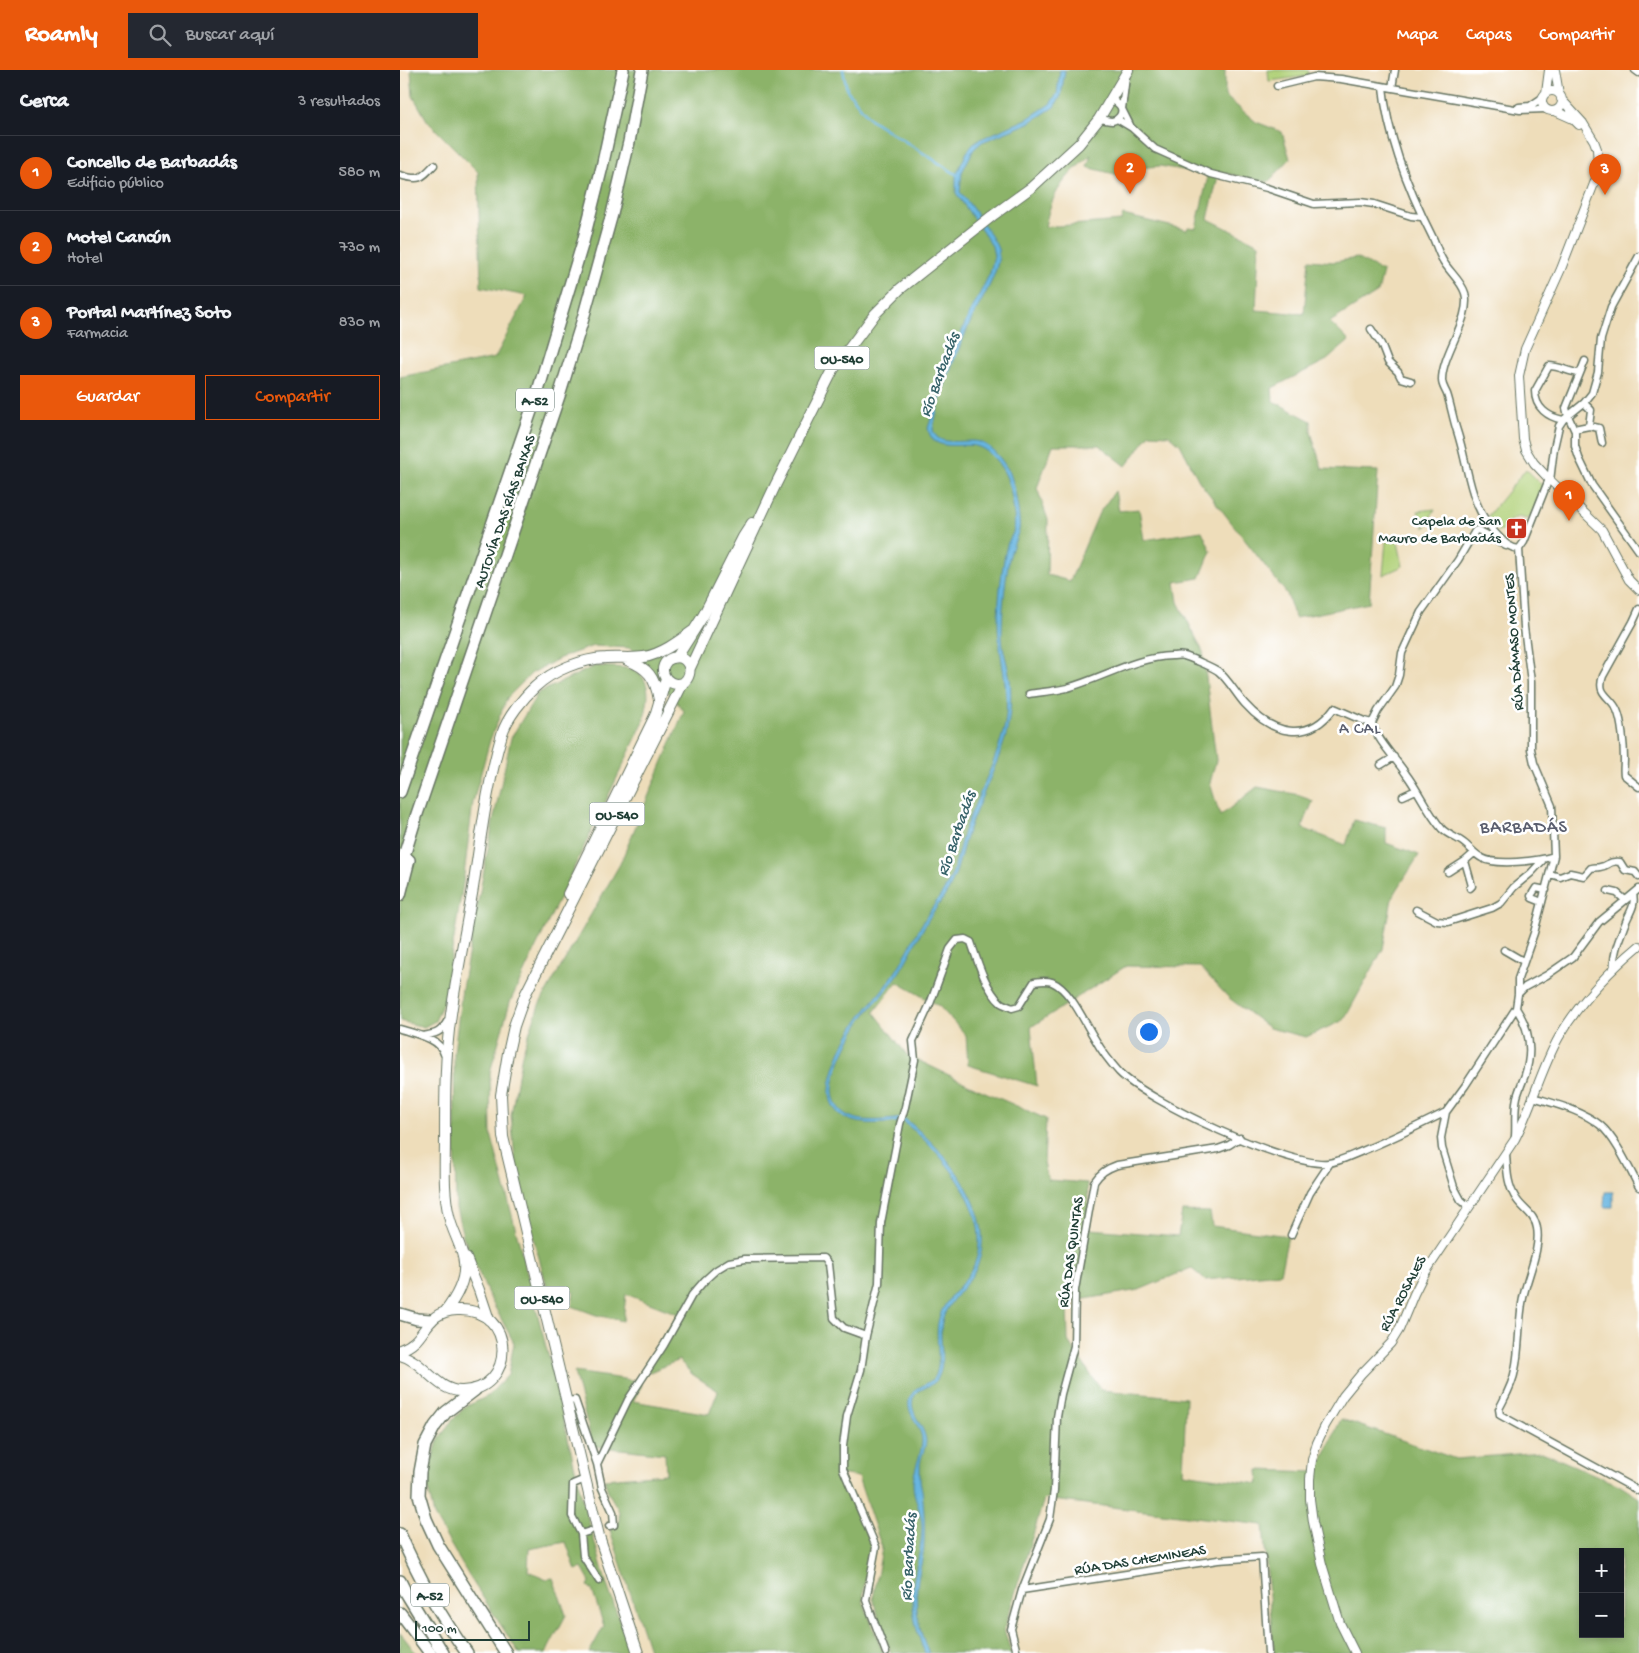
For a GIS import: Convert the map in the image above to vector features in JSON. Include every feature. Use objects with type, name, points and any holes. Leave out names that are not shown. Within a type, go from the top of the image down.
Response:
[{"type":"highway","name":"AUTOVÍA DAS RÍAS BAIXAS","points":[[400,792],[541,382],[583,242],[602,167],[623,70]]},
{"type":"highway","name":"AUTOVÍA DAS RÍAS BAIXAS","points":[[400,869],[582,322],[612,214],[642,70]]},
{"type":"highway","points":[[400,895],[432,772]]},
{"type":"highway","points":[[400,1314],[417,1319],[431,1320]]},
{"type":"highway","points":[[474,1390],[446,1412],[425,1445],[420,1472],[419,1495],[426,1520],[438,1545],[506,1653]]},
{"type":"highway","name":"A-52","points":[[400,1534],[428,1591],[467,1653]]},
{"type":"highway","name":"A-52","points":[[400,1581],[443,1653]]},
{"type":"highway","points":[[400,1613],[430,1653]]},
{"type":"main road","name":"OU-540","points":[[690,668],[775,486],[833,370],[874,314],[900,289],[992,216],[1032,187],[1079,144],[1099,119],[1127,71]]},
{"type":"main road","points":[[550,944],[566,898],[655,716],[665,677],[666,664],[674,658],[704,616],[743,537],[775,486]]},
{"type":"main road","points":[[643,661],[678,642],[694,630]]},
{"type":"main road","points":[[445,1312],[464,1277],[464,1263],[449,1217],[446,1194],[444,1137],[450,1016],[489,789],[503,732],[518,706],[536,686],[557,672],[584,661],[605,658],[643,661],[674,658],[685,660],[690,668],[689,676],[683,683],[674,684],[643,661]]},
{"type":"main road","points":[[643,661],[657,688],[659,704]]},
{"type":"main road","name":"OU-540","points":[[638,1653],[599,1536],[585,1479],[503,1137],[501,1095],[514,1026],[525,995],[683,683]]},
{"type":"main road","points":[[458,1244],[480,1290],[489,1320]]},
{"type":"main road","points":[[400,1350],[414,1342],[431,1320],[445,1312],[458,1310],[474,1312],[496,1326],[502,1342],[503,1357],[498,1372],[487,1383],[474,1390],[460,1391],[437,1382],[427,1370],[400,1355]]},
{"type":"street","points":[[1392,88],[1395,70]]},
{"type":"street","points":[[1546,109],[1542,104],[1549,70]]},
{"type":"street","points":[[1555,70],[1560,97],[1560,107],[1555,111]]},
{"type":"street","points":[[1635,70],[1639,73]]},
{"type":"street","points":[[1099,119],[1113,121],[1120,115],[1127,71]]},
{"type":"street","points":[[1277,86],[1314,77],[1350,80],[1505,108],[1526,111],[1546,109],[1573,119],[1594,141]]},
{"type":"street","points":[[1383,87],[1391,133],[1421,217],[1434,238],[1443,261],[1466,295],[1463,318],[1444,364],[1442,382],[1457,432],[1469,485],[1484,520],[1491,529],[1515,549]]},
{"type":"street","points":[[1505,108],[1530,106],[1544,95],[1554,91],[1583,123],[1597,149],[1598,164],[1592,192],[1561,269],[1525,349],[1519,376],[1523,439],[1526,450],[1534,463],[1549,480],[1602,530],[1629,580],[1639,590]]},
{"type":"street","points":[[1112,99],[1122,109],[1132,128]]},
{"type":"street","points":[[1117,119],[1132,128],[1155,149],[1211,174],[1267,188],[1314,204],[1360,202],[1421,217]]},
{"type":"street","points":[[400,176],[413,180],[422,178],[434,165]]},
{"type":"street","points":[[1565,418],[1584,403],[1592,393],[1598,376],[1601,339],[1611,307],[1639,256]]},
{"type":"street","points":[[1371,329],[1381,344],[1388,362],[1401,378],[1411,381]]},
{"type":"street","points":[[1515,549],[1524,542],[1549,480],[1556,436],[1565,418],[1566,406],[1585,361]]},
{"type":"street","points":[[1579,373],[1570,372],[1557,366],[1549,366],[1535,391],[1537,400],[1544,412],[1549,416],[1565,418],[1574,429],[1575,446],[1592,485],[1639,551]]},
{"type":"street","points":[[1584,403],[1591,410],[1589,426]]},
{"type":"street","points":[[1574,429],[1589,426],[1598,428],[1602,443]]},
{"type":"street","points":[[1515,549],[1499,543],[1480,530],[1475,531],[1458,560],[1421,612],[1402,654],[1395,687],[1372,723],[1377,735],[1442,829],[1474,853],[1491,862],[1523,862],[1543,860],[1554,856]]},
{"type":"street","name":"RÚA DÁMASO MONTES","points":[[1515,549],[1531,682],[1531,749],[1534,763],[1552,806],[1554,856],[1534,933],[1518,979],[1516,1008]]},
{"type":"street","points":[[1639,608],[1634,622],[1603,676],[1601,684],[1603,692],[1616,707],[1619,715],[1624,750],[1624,775],[1639,787]]},
{"type":"street","points":[[1030,694],[1067,688],[1156,656],[1184,656],[1218,671],[1256,715],[1272,725],[1292,731],[1307,731],[1324,719],[1334,708],[1372,723]]},
{"type":"street","points":[[1381,765],[1394,757]]},
{"type":"street","points":[[1403,796],[1416,790]]},
{"type":"street","points":[[1448,872],[1474,853]]},
{"type":"street","points":[[1416,910],[1436,921],[1452,922],[1492,908],[1501,903],[1514,887],[1543,860]]},
{"type":"street","points":[[1465,861],[1472,886],[1470,888]]},
{"type":"street","points":[[1550,874],[1560,877],[1570,873],[1584,876],[1591,868],[1602,867],[1610,861],[1614,861],[1620,862],[1625,870],[1635,872],[1639,876]]},
{"type":"street","points":[[1542,902],[1531,896],[1536,888],[1546,890]]},
{"type":"street","points":[[1518,994],[1525,987],[1548,975],[1573,957],[1599,922],[1639,889]]},
{"type":"street","points":[[1608,891],[1617,893],[1626,900]]},
{"type":"street","points":[[1614,969],[1615,958],[1625,924],[1635,903],[1633,894]]},
{"type":"street","points":[[886,1653],[866,1600],[876,1547],[843,1470],[843,1446],[848,1416],[861,1370],[866,1336],[879,1283],[881,1223],[900,1124],[915,1060],[913,1041],[930,1004],[950,949],[957,940],[965,939],[971,942],[978,963],[991,990],[1002,1003],[1012,1008],[1019,1006],[1034,982],[1042,980],[1053,982],[1071,998],[1095,1040],[1120,1072],[1142,1090],[1180,1111],[1240,1138],[1291,1158],[1306,1161],[1330,1163],[1397,1136],[1446,1112],[1466,1086],[1516,1008]]},
{"type":"street","name":"RÚA ROSALES","points":[[1355,1653],[1340,1623],[1322,1564],[1313,1522],[1310,1479],[1316,1443],[1334,1410],[1361,1374],[1391,1343],[1424,1276],[1515,1139],[1546,1064],[1567,1024],[1588,996],[1639,946]]},
{"type":"street","points":[[1504,950],[1523,962]]},
{"type":"street","points":[[1515,1139],[1514,1118],[1517,1098],[1527,1067],[1530,1049],[1526,1029],[1516,1008]]},
{"type":"street","points":[[434,1038],[443,1029],[450,1016]]},
{"type":"street","points":[[400,1029],[445,1042],[449,1039]]},
{"type":"street","points":[[434,1038],[443,1048],[447,1062]]},
{"type":"street","points":[[1533,1097],[1571,1110],[1601,1126],[1609,1135],[1639,1187]]},
{"type":"street","points":[[1446,1112],[1441,1138],[1442,1148],[1454,1188],[1461,1200],[1469,1207]]},
{"type":"street","name":"RÚA DAS QUINTAS","points":[[1017,1653],[1011,1629],[1022,1590],[1050,1519],[1054,1490],[1058,1410],[1074,1346],[1075,1290],[1094,1182],[1099,1174],[1107,1168],[1116,1165],[1218,1149],[1240,1138]]},
{"type":"street","points":[[1506,1153],[1509,1185],[1518,1203],[1531,1215],[1537,1232],[1536,1246],[1523,1298],[1516,1370],[1512,1384],[1499,1412],[1639,1491]]},
{"type":"street","points":[[1291,1235],[1310,1193],[1330,1163]]},
{"type":"street","points":[[597,1464],[628,1400],[664,1345],[692,1296],[705,1280],[729,1262],[745,1259],[823,1258],[828,1264],[834,1318],[844,1328],[866,1336]]},
{"type":"street","points":[[566,1400],[575,1400],[597,1464],[602,1488],[613,1512],[614,1525],[609,1526]]},
{"type":"street","points":[[585,1479],[573,1484],[572,1516],[580,1534],[583,1556],[599,1581]]},
{"type":"street","points":[[580,1534],[590,1531]]},
{"type":"street","name":"RÚA DAS CHEMINEAS","points":[[1022,1590],[1218,1560],[1262,1557],[1268,1653]]},
{"type":"green space","points":[[411,70],[1225,70],[1225,96],[1256,122],[1282,132],[1290,159],[1268,182],[1219,172],[1208,219],[1259,244],[1256,310],[1304,314],[1309,260],[1334,262],[1357,258],[1383,272],[1378,292],[1330,322],[1349,341],[1327,360],[1272,388],[1273,401],[1311,421],[1311,432],[1322,469],[1378,471],[1369,603],[1295,618],[1287,594],[1199,481],[1180,444],[1169,435],[1150,434],[1126,466],[1099,445],[1053,445],[1037,488],[1048,520],[1047,575],[1070,581],[1099,513],[1115,491],[1119,511],[1139,509],[1144,540],[1202,531],[1211,551],[1200,578],[1175,582],[1178,602],[1203,652],[1216,760],[1210,783],[1220,816],[1257,787],[1295,794],[1313,801],[1302,828],[1346,845],[1354,820],[1386,828],[1386,843],[1419,855],[1392,898],[1383,949],[1344,1020],[1306,1037],[1269,1028],[1229,998],[1200,967],[1126,966],[1031,1027],[1037,1086],[968,1065],[966,1035],[939,1006],[897,982],[874,1012],[907,1055],[1046,1119],[1044,1163],[1048,1180],[1087,1183],[1090,1229],[1178,1236],[1182,1211],[1210,1212],[1212,1226],[1288,1236],[1280,1273],[1205,1280],[1191,1268],[1139,1290],[1067,1302],[1068,1341],[1101,1390],[1186,1398],[1183,1473],[1259,1484],[1258,1470],[1317,1472],[1341,1419],[1456,1459],[1542,1452],[1619,1485],[1639,1498],[1639,1653],[1274,1653],[1263,1525],[1044,1499],[1004,1629],[1011,1653],[891,1653],[873,1600],[882,1548],[858,1477],[840,1474],[872,1547],[863,1601],[883,1653],[650,1653],[610,1530],[618,1525],[619,1515],[604,1479],[666,1474],[665,1454],[593,1446],[574,1372],[638,1381],[642,1385],[633,1401],[709,1414],[718,1391],[692,1374],[679,1360],[650,1372],[645,1369],[678,1314],[626,1294],[623,1321],[596,1315],[572,1306],[573,1291],[557,1290],[550,1297],[515,1160],[511,1115],[522,1054],[539,1005],[620,864],[684,711],[631,648],[593,646],[560,658],[532,673],[507,698],[490,740],[473,802],[463,883],[444,1000],[435,1021],[424,1027],[400,1021],[400,377],[495,358],[527,296],[481,287],[478,172],[428,122],[413,96]],"holes":[[[1091,155],[1087,167],[1118,175],[1136,168],[1160,166],[1206,174],[1207,181],[1196,228],[1188,227],[1187,230],[1123,215],[1121,221],[1045,227],[1051,204],[1060,186]]]},
{"type":"green space","points":[[1268,70],[1308,70],[1309,76],[1269,81]]},
{"type":"green space","points":[[1526,469],[1543,486],[1531,516],[1527,519],[1518,517],[1510,520],[1512,528],[1498,531],[1487,517]]},
{"type":"green space","points":[[1435,509],[1425,528],[1418,511]]},
{"type":"green space","points":[[1386,541],[1398,542],[1403,566],[1383,575]]},
{"type":"green space","points":[[595,666],[631,669],[641,675],[645,681],[648,694],[643,723],[510,1002],[490,1072],[491,1134],[551,1366],[582,1498],[607,1585],[631,1653],[589,1653],[604,1626],[592,1590],[588,1586],[590,1582],[582,1568],[576,1570],[566,1542],[529,1549],[528,1571],[547,1579],[553,1578],[566,1615],[546,1653],[519,1653],[469,1576],[434,1516],[426,1479],[438,1441],[450,1423],[465,1407],[488,1396],[508,1375],[514,1343],[489,1296],[463,1236],[456,1208],[454,1053],[462,988],[493,822],[511,738],[538,693]]},
{"type":"green space","points":[[400,1633],[402,1635],[416,1653],[400,1653]]},
{"type":"water","points":[[1060,70],[1065,70],[1061,96],[1054,107],[1029,123],[982,142],[974,149],[962,172],[960,192],[992,237],[998,249],[999,257],[989,287],[970,323],[954,362],[933,429],[935,435],[946,441],[974,441],[989,447],[1009,471],[1013,483],[1018,510],[1019,530],[1009,559],[1003,615],[1002,640],[1011,693],[1010,715],[1006,736],[968,831],[949,889],[930,917],[897,975],[861,1021],[841,1058],[833,1090],[838,1108],[845,1114],[864,1120],[904,1118],[919,1131],[935,1146],[964,1182],[974,1202],[980,1223],[982,1243],[978,1264],[950,1304],[941,1325],[941,1372],[933,1384],[915,1395],[912,1405],[926,1442],[920,1464],[924,1536],[916,1599],[922,1635],[929,1653],[925,1653],[918,1635],[913,1608],[914,1579],[922,1527],[913,1483],[922,1437],[910,1411],[909,1400],[914,1391],[936,1375],[938,1369],[937,1332],[939,1318],[950,1297],[966,1279],[974,1265],[979,1245],[978,1225],[961,1185],[948,1166],[918,1134],[903,1122],[862,1123],[843,1117],[831,1101],[830,1092],[833,1072],[851,1032],[897,969],[950,878],[965,828],[994,760],[1002,736],[1005,722],[1006,693],[998,622],[1003,562],[1007,545],[1014,529],[1014,509],[1011,493],[1005,474],[994,458],[987,452],[979,447],[935,442],[928,428],[947,369],[966,321],[990,273],[994,256],[992,246],[956,193],[956,176],[967,152],[976,141],[1027,119],[1050,104],[1057,94]]},
{"type":"water","points":[[1605,1192],[1613,1192],[1613,1207],[1604,1207]]},
{"type":"waterway","points":[[843,70],[847,90],[870,119],[959,176]]},
{"type":"place","name":"Motel Cancún","points":[[1130,194]]},
{"type":"place","name":"Portal Martínez Soto","points":[[1605,195]]},
{"type":"place","name":"Concello de Barbadás","points":[[1569,521]]},
{"type":"place","name":"Capela de San Mauro de Barbadás","points":[[1517,529]]},
{"type":"district","name":"A CAL","points":[[1360,727]]},
{"type":"district","name":"BARBADÁS","points":[[1524,826]]},
{"type":"water label","name":"Río Barbadás","points":[[938,374]]},
{"type":"water label","name":"Río Barbadás","points":[[955,833]]},
{"type":"water label","name":"Río Barbadás","points":[[907,1557]]}]
